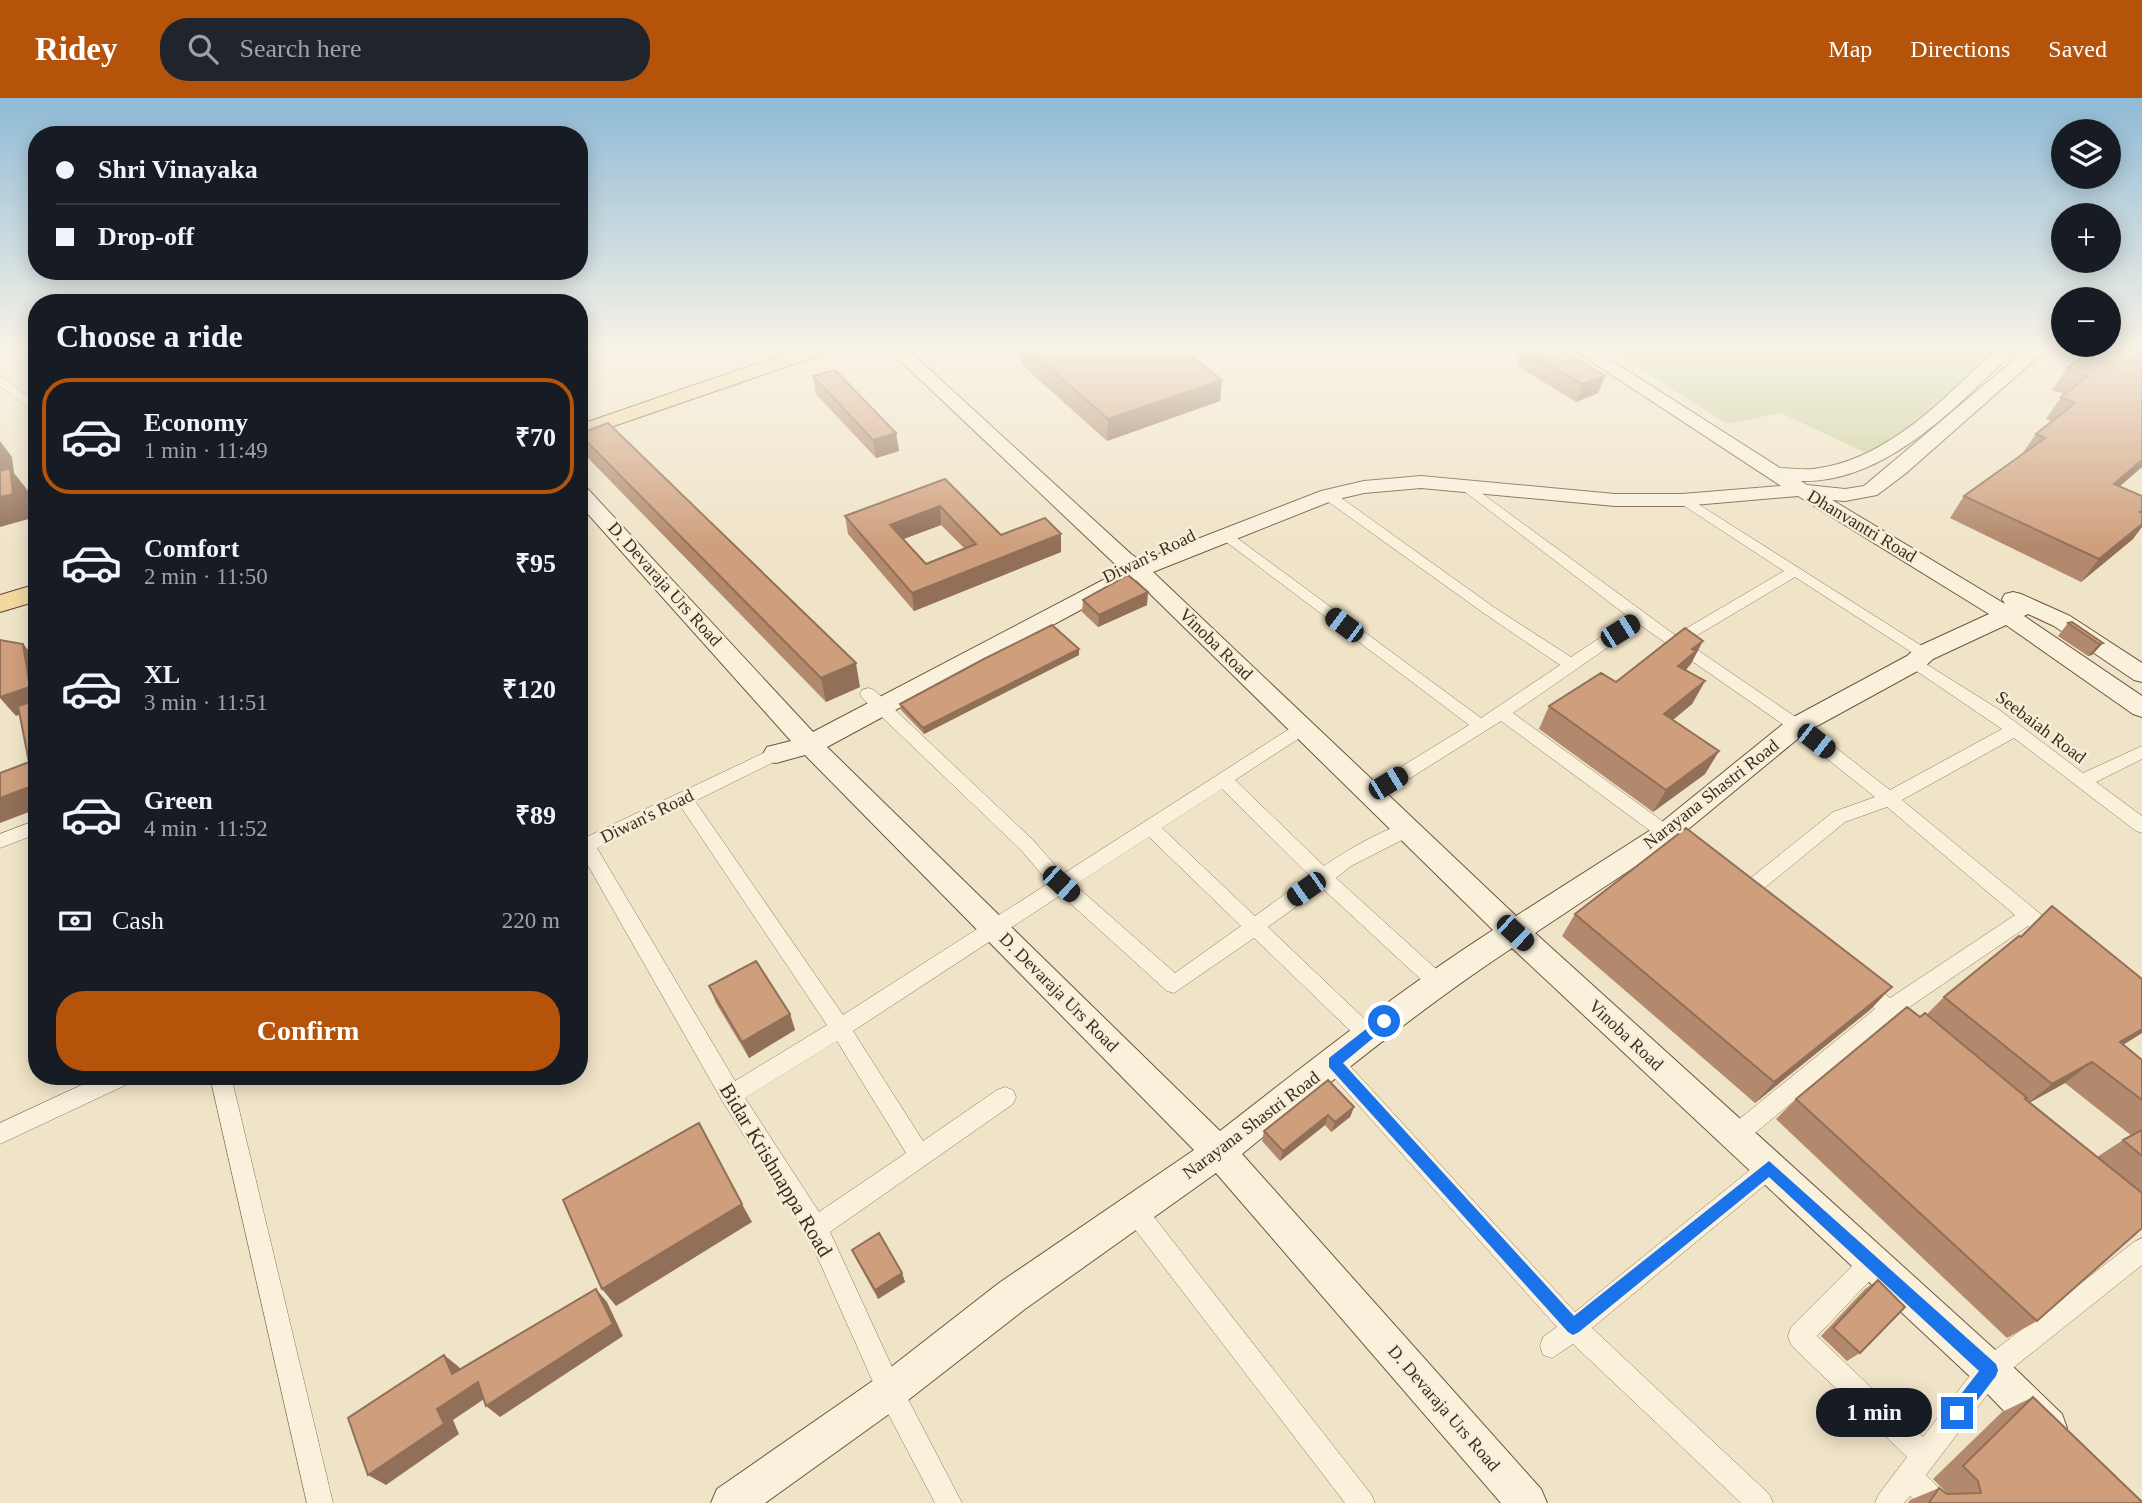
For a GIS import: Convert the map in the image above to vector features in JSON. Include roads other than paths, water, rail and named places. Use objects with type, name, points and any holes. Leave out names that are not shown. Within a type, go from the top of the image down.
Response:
[{"type":"main road","points":[[588,429],[632,414]]},
{"type":"main road","points":[[0,604],[28,595]]},
{"type":"main road","points":[[0,621],[28,613]]},
{"type":"street","name":"Vinoba Road","points":[[967,414],[1123,559],[1135,567],[1515,933],[1990,1370],[2066,1446]]},
{"type":"street","name":"Vinoba Road","points":[[984,414],[1133,556],[1135,567]]},
{"type":"street","name":"Dhanvantri Road","points":[[1682,414],[1774,473],[1799,483]]},
{"type":"street","name":"Dhanvantri Road","points":[[1694,414],[1799,483],[2017,610],[2062,621],[2142,674]]},
{"type":"street","points":[[1135,567],[1328,495],[1364,487],[1421,482],[1593,498],[1682,500],[1799,483],[1856,465],[1896,446],[1935,414]]},
{"type":"street","points":[[1799,483],[1826,495],[1870,491],[1963,414]]},
{"type":"street","name":"Diwan's Road","points":[[588,845],[776,754],[875,700],[1135,567],[1178,540],[1355,479],[1452,472],[1666,491],[1713,487],[1774,473]]},
{"type":"street","points":[[1465,485],[1640,618],[1797,726],[1889,799],[2069,950]]},
{"type":"street","points":[[1328,495],[1490,611],[1570,664]]},
{"type":"street","name":"Dhanvantri Road","points":[[1826,495],[2002,595],[2017,610],[2142,708]]},
{"type":"street","name":"Seebaiah Road","points":[[1682,500],[1795,571],[1920,657],[2142,826]]},
{"type":"street","name":"D. Devaraja Urs Road","points":[[588,501],[804,738],[1219,1152],[1527,1503]]},
{"type":"street","points":[[1224,535],[1480,726]]},
{"type":"street","points":[[1674,642],[1795,571]]},
{"type":"street","name":"Narayana Shastri Road","points":[[731,1503],[890,1391],[1012,1296],[1219,1152],[1437,982],[1515,933],[1676,840],[1797,726],[1920,657],[2017,610]]},
{"type":"street","points":[[1371,794],[1501,713],[1640,618]]},
{"type":"street","points":[[875,700],[1027,845],[1061,884],[1174,985],[1345,861],[1408,829]]},
{"type":"street","points":[[1501,713],[1676,840]]},
{"type":"street","points":[[731,1096],[1303,728]]},
{"type":"street","points":[[1744,894],[1839,817],[1889,799],[2015,730]]},
{"type":"street","points":[[2082,781],[2142,752]]},
{"type":"street","points":[[1223,779],[1323,877],[1437,982]]},
{"type":"street","points":[[684,798],[840,1028],[922,1157]]},
{"type":"street","points":[[1150,827],[1367,1034]]},
{"type":"street","points":[[0,841],[28,830]]},
{"type":"street","name":"Bidar Krishnappa Road","points":[[588,855],[731,1096],[817,1228],[890,1391],[949,1503]]},
{"type":"street","points":[[1725,879],[1765,911]]},
{"type":"street","points":[[1735,1136],[1890,1010],[2028,916]]},
{"type":"street","points":[[1849,976],[1932,1044]]},
{"type":"street","points":[[1334,1063],[1573,1327],[1760,1503]]},
{"type":"street","points":[[0,1134],[104,1085]]},
{"type":"street","points":[[222,1085],[320,1503]]},
{"type":"street","points":[[817,1228],[1005,1097]]},
{"type":"street","points":[[1552,1346],[1769,1168]]},
{"type":"street","points":[[1135,1211],[1362,1503]]},
{"type":"street","points":[[1888,1503],[1990,1370],[2142,1250]]},
{"type":"street","points":[[1872,1262],[1800,1336],[1916,1466],[1936,1503]]}]
